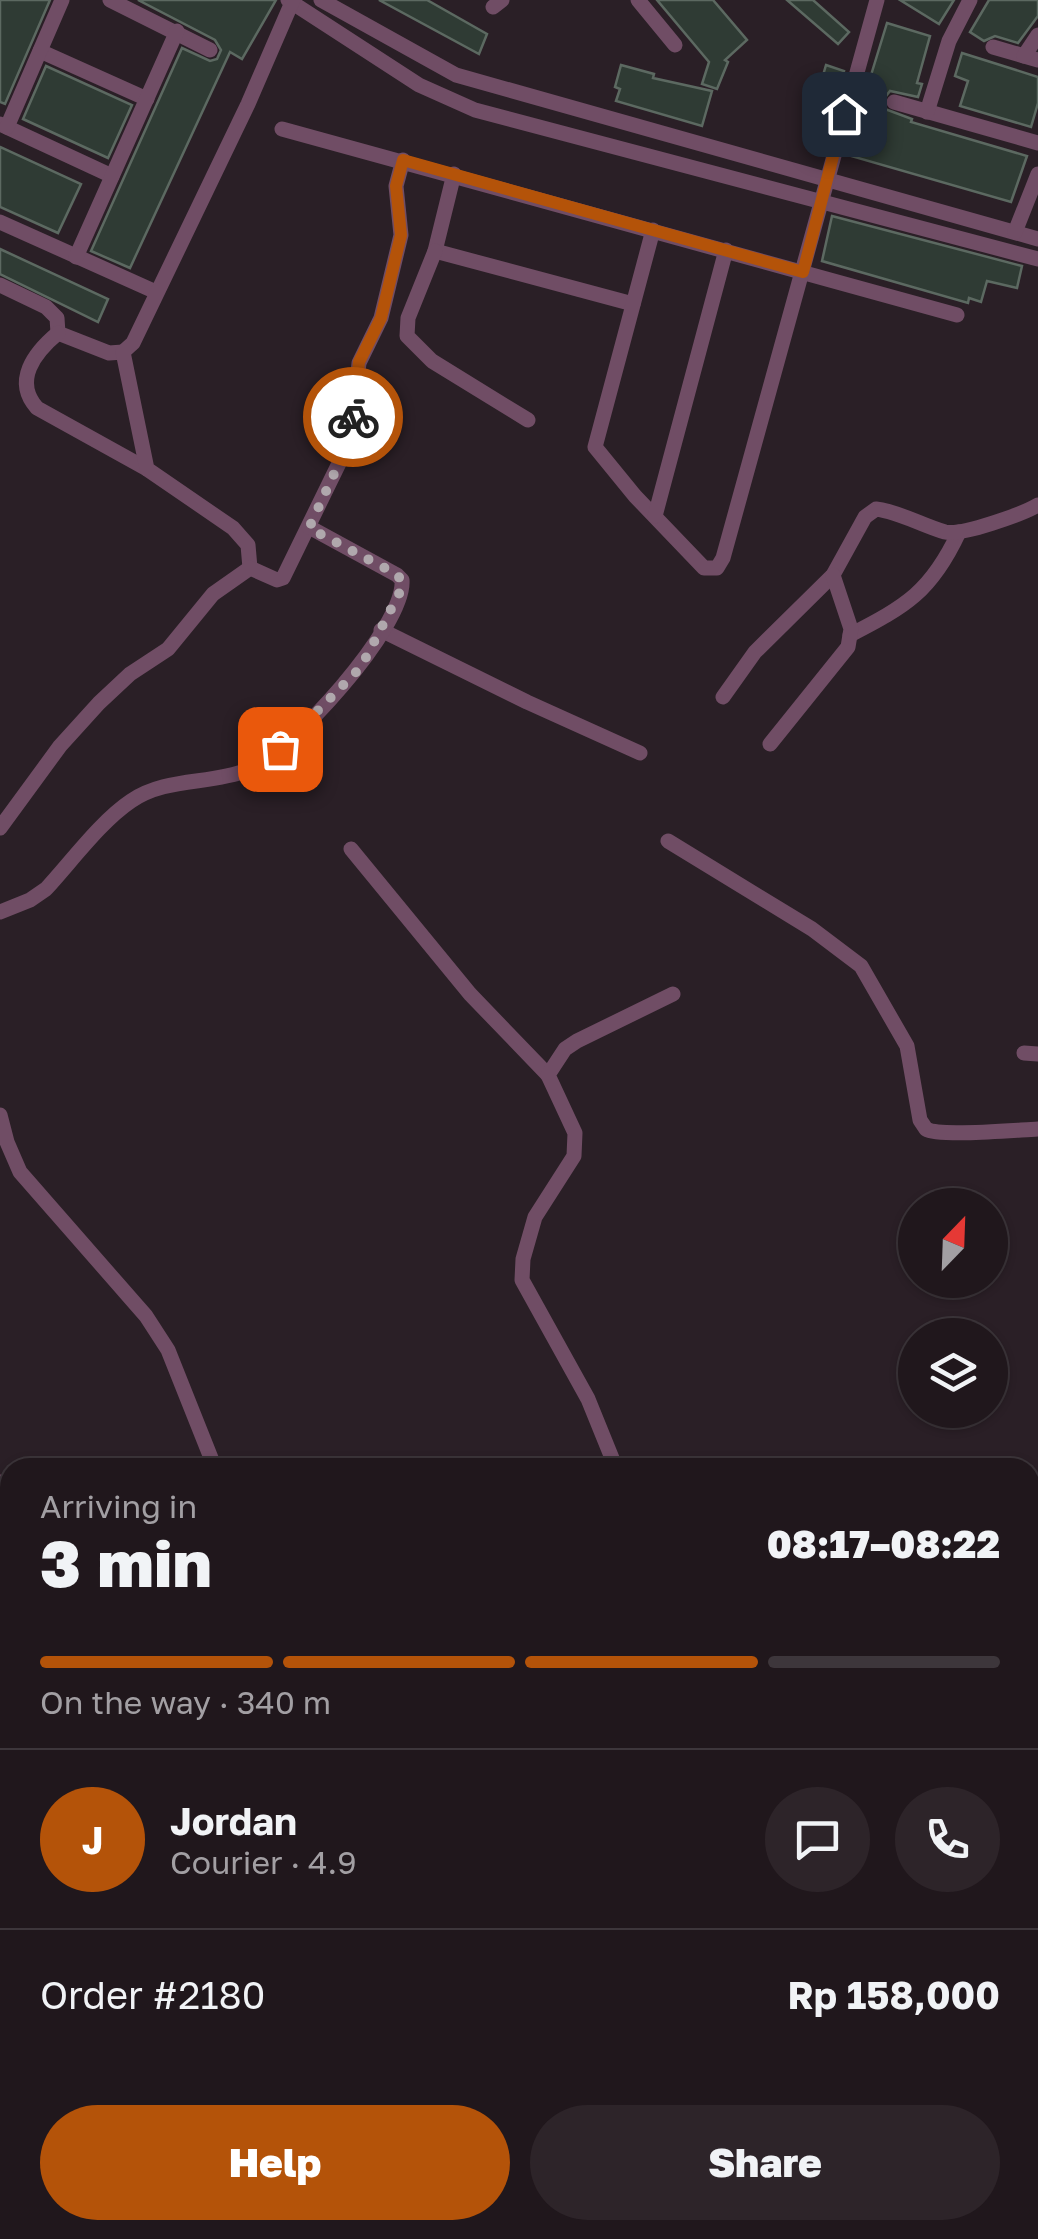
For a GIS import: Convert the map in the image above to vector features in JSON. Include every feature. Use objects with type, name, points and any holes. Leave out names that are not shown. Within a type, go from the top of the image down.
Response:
[{"type":"street","points":[[62,0],[4,126],[112,176]]},
{"type":"street","points":[[321,0],[456,76],[1038,239]]},
{"type":"street","points":[[638,0],[675,44]]},
{"type":"street","points":[[654,230],[595,447],[704,568],[717,568],[877,0]]},
{"type":"street","points":[[927,112],[949,41],[970,0]]},
{"type":"street","points":[[114,1],[210,50]]},
{"type":"street","points":[[58,333],[110,353],[123,352],[133,343],[248,104],[291,1],[419,85],[456,104],[1038,258]]},
{"type":"street","points":[[76,257],[177,31]]},
{"type":"street","points":[[993,47],[1031,58],[1038,36]]},
{"type":"street","points":[[40,50],[147,100]]},
{"type":"street","points":[[894,102],[1038,143]]},
{"type":"street","points":[[282,128],[957,315]]},
{"type":"street","points":[[250,568],[277,580],[284,578],[345,450],[352,426],[359,362],[381,318],[401,235],[396,186],[403,160]]},
{"type":"street","points":[[454,174],[435,252],[408,318],[407,336],[432,361],[528,420]]},
{"type":"street","points":[[1015,232],[1038,174]]},
{"type":"street","points":[[0,222],[156,292]]},
{"type":"street","points":[[655,516],[726,250]]},
{"type":"street","points":[[435,252],[633,304]]},
{"type":"street","points":[[0,286],[46,307],[57,318],[58,333]]},
{"type":"street","points":[[58,333],[41,348],[31,365],[24,383],[28,398],[37,408],[147,469],[234,528],[248,545],[250,568]]},
{"type":"street","points":[[123,352],[147,469]]},
{"type":"street","points":[[722,697],[755,652],[833,574],[865,516],[876,509],[890,510],[950,534],[1038,505]]},
{"type":"street","points":[[0,912],[46,889],[129,802],[161,785],[228,776],[267,761],[347,684],[401,594],[402,580],[309,528]]},
{"type":"street","points":[[850,635],[914,600],[933,578],[959,532]]},
{"type":"street","points":[[0,828],[60,746],[100,703],[130,674],[168,649],[212,594],[250,568]]},
{"type":"street","points":[[770,744],[848,646],[850,635],[833,574]]},
{"type":"street","points":[[381,630],[640,753]]},
{"type":"street","points":[[668,840],[812,929],[861,966],[907,1046],[920,1120],[926,1129],[943,1134],[1038,1129]]},
{"type":"street","points":[[350,849],[470,994],[548,1074],[575,1133],[574,1156],[535,1217],[522,1258],[522,1280],[588,1399],[612,1458]]},
{"type":"street","points":[[548,1074],[564,1048],[673,994]]},
{"type":"street","points":[[0,1115],[20,1172],[146,1316],[168,1350],[211,1458]]},
{"type":"building","points":[[0,0],[50,0],[5,104],[0,102]]},
{"type":"building","points":[[138,0],[276,0],[242,59],[230,52],[130,268],[91,251],[182,48],[210,61],[217,59],[221,50],[215,40]]},
{"type":"building","points":[[379,0],[427,0],[487,34],[479,54]]},
{"type":"building","points":[[657,0],[713,0],[747,40],[725,60],[728,62],[717,89],[702,84],[709,62]]},
{"type":"building","points":[[787,0],[813,0],[849,32],[838,44]]},
{"type":"building","points":[[900,0],[954,0],[939,24]]},
{"type":"building","points":[[989,0],[1038,0],[1038,16],[1018,43],[995,36],[984,41],[970,32]]},
{"type":"building","points":[[887,23],[930,36],[917,83],[922,84],[918,97],[890,91],[883,100],[885,109],[912,119],[911,122],[1027,156],[1011,202],[851,156],[860,125],[856,124]]},
{"type":"building","points":[[962,53],[1038,77],[1038,103],[1031,127],[960,106],[968,81],[955,76]]},
{"type":"building","points":[[621,65],[654,74],[653,78],[712,91],[702,126],[616,101]]},
{"type":"building","points":[[826,65],[844,71],[827,129],[809,124]]},
{"type":"building","points":[[46,66],[132,105],[108,158],[23,119]]},
{"type":"building","points":[[0,147],[81,184],[58,233],[0,207]]},
{"type":"building","points":[[832,216],[1022,266],[1017,288],[987,281],[981,302],[969,298],[968,303],[822,261]]},
{"type":"building","points":[[0,249],[108,299],[98,322],[0,274]]},
{"type":"way so far","points":[[280,749],[361,667],[403,586],[398,575],[309,528],[345,450],[353,417]]},
{"type":"route","points":[[353,417],[359,362],[381,318],[401,235],[396,186],[403,160],[803,272],[844,114]]}]
